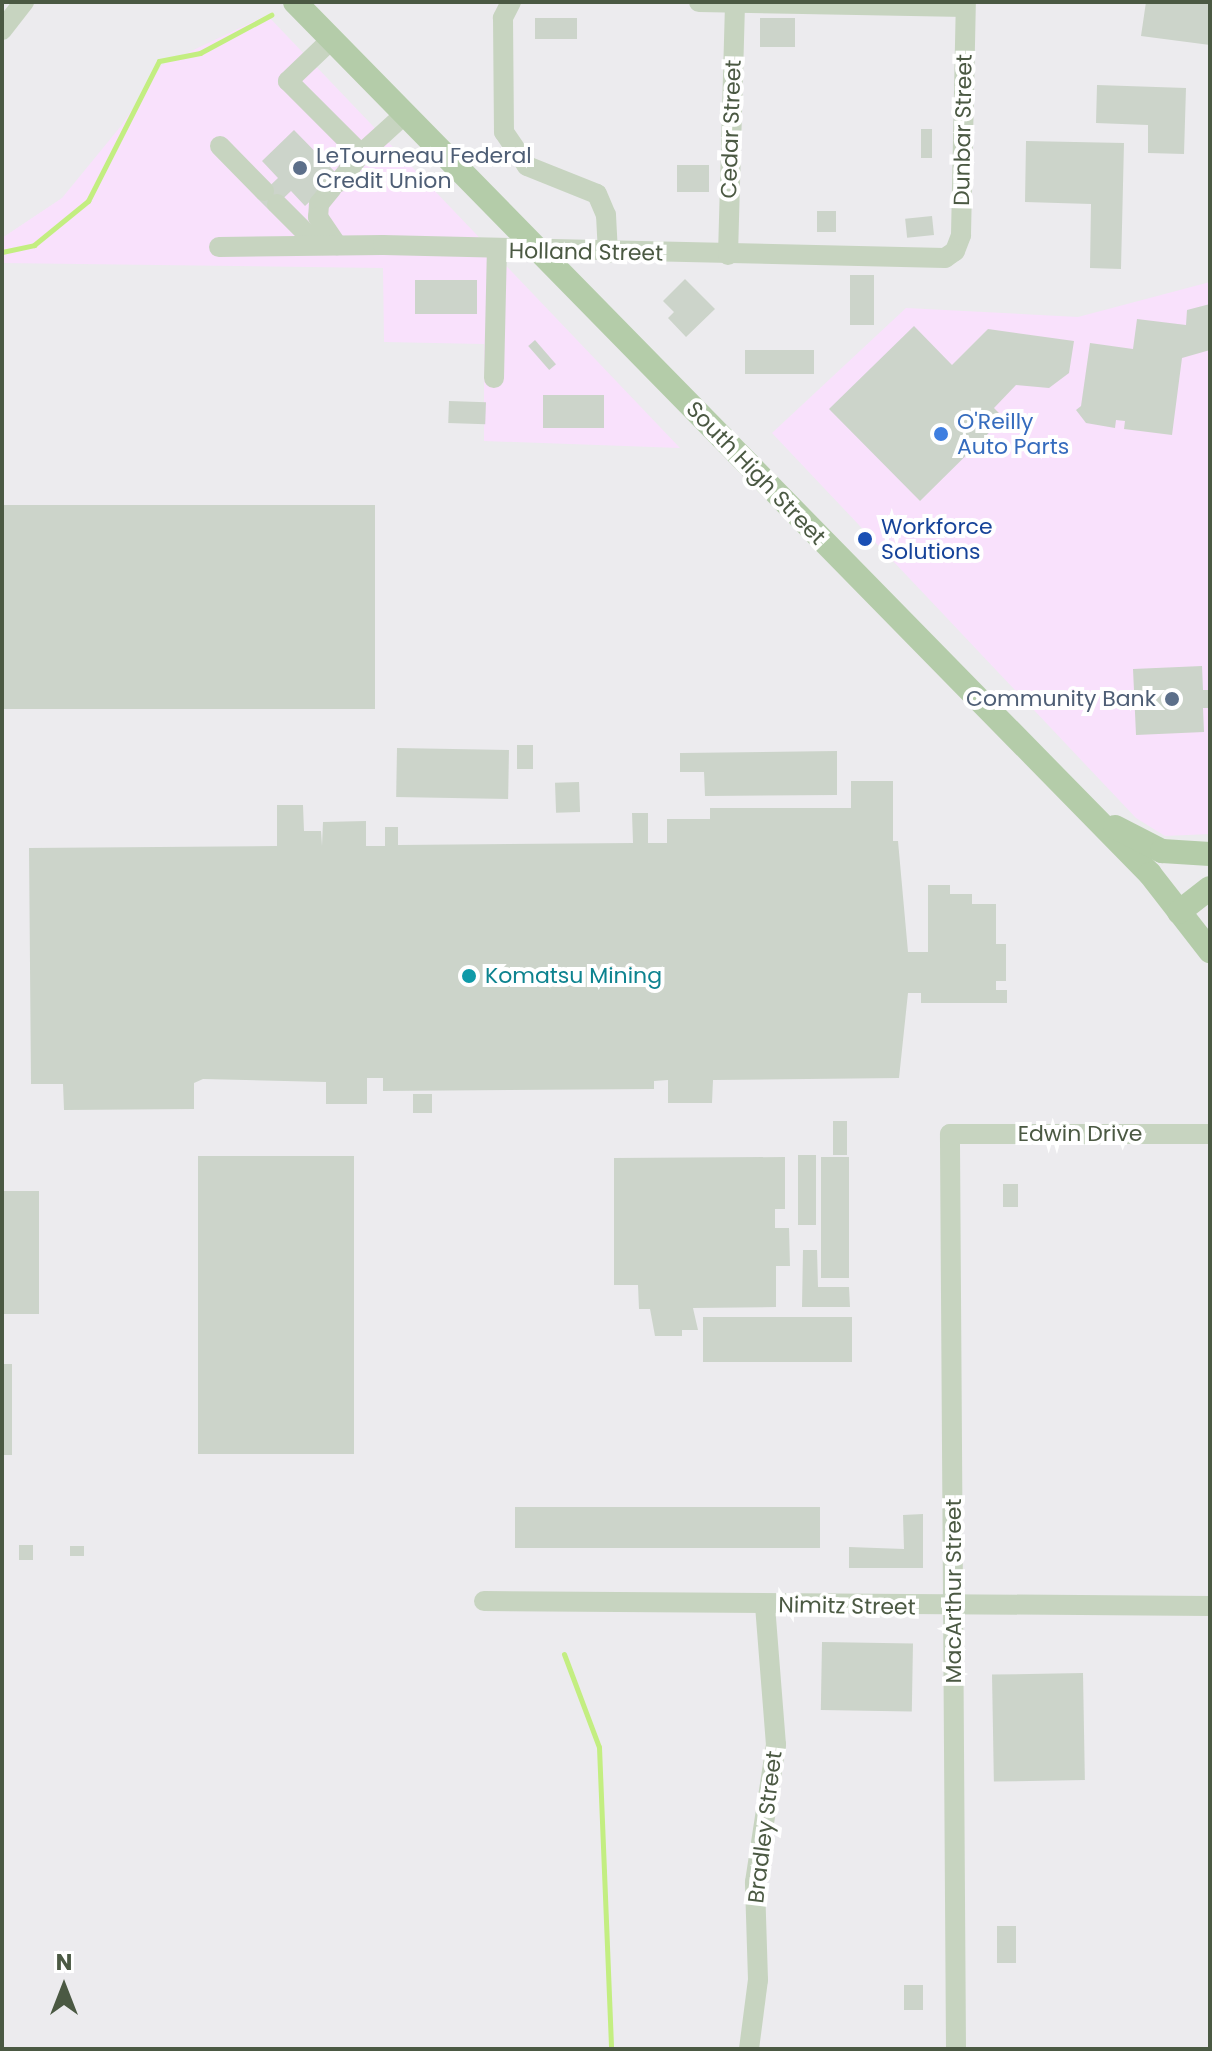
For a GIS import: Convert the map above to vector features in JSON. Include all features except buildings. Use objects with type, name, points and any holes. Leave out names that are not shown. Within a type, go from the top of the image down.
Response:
[{"type":"main road","name":"South High Street","points":[[295,2],[1086,810],[1179,912],[1210,951]]},
{"type":"main road","points":[[1086,810],[1162,851],[1210,854]]},
{"type":"main road","points":[[1179,912],[1210,888]]},
{"type":"street","points":[[2,30],[24,2]]},
{"type":"street","points":[[511,2],[503,18],[504,132],[527,166],[597,194],[606,215],[608,253]]},
{"type":"street","points":[[699,2],[966,4]]},
{"type":"street","name":"Cedar Street","points":[[728,255],[735,3]]},
{"type":"street","name":"Dunbar Street","points":[[952,254],[961,235],[966,4]]},
{"type":"street","points":[[332,39],[288,81],[361,154]]},
{"type":"street","points":[[328,245],[318,217],[319,204],[361,154],[405,114]]},
{"type":"street","points":[[220,146],[271,198],[328,245]]},
{"type":"street","name":"Holland Street","points":[[219,247],[328,245],[935,260],[952,254]]},
{"type":"street","points":[[494,378],[497,250]]},
{"type":"street","name":"Edwin Drive","points":[[950,1134],[1210,1134]]},
{"type":"street","name":"MacArthur Street","points":[[950,1134],[956,2049]]},
{"type":"street","name":"Nimitz Street","points":[[484,1601],[953,1607],[1210,1606]]},
{"type":"street","name":"Bradley Street","points":[[749,2049],[758,1980],[755,1882],[776,1745],[765,1605]]},
{"type":"shaded area","points":[[267,15],[680,448],[484,441],[484,344],[384,342],[383,268],[2,263],[2,238],[62,198],[121,126],[162,65]]},
{"type":"shaded area","points":[[1210,282],[1210,834],[1165,836],[1136,818],[772,433],[906,308],[1078,317]]},
{"type":"waterway","points":[[2,252],[34,245],[88,201],[159,61],[200,53],[271,15]]},
{"type":"waterway","points":[[564,1654],[599,1747],[611,2049]]},
{"type":"place","name":"LeTourneau Federal Credit Union","points":[[300,168]]},
{"type":"place","name":"O'Reilly Auto Parts","points":[[941,434]]},
{"type":"place","name":"Workforce Solutions","points":[[865,539]]},
{"type":"place","name":"Community Bank","points":[[1172,699]]},
{"type":"place","name":"Komatsu Mining","points":[[469,976]]}]
